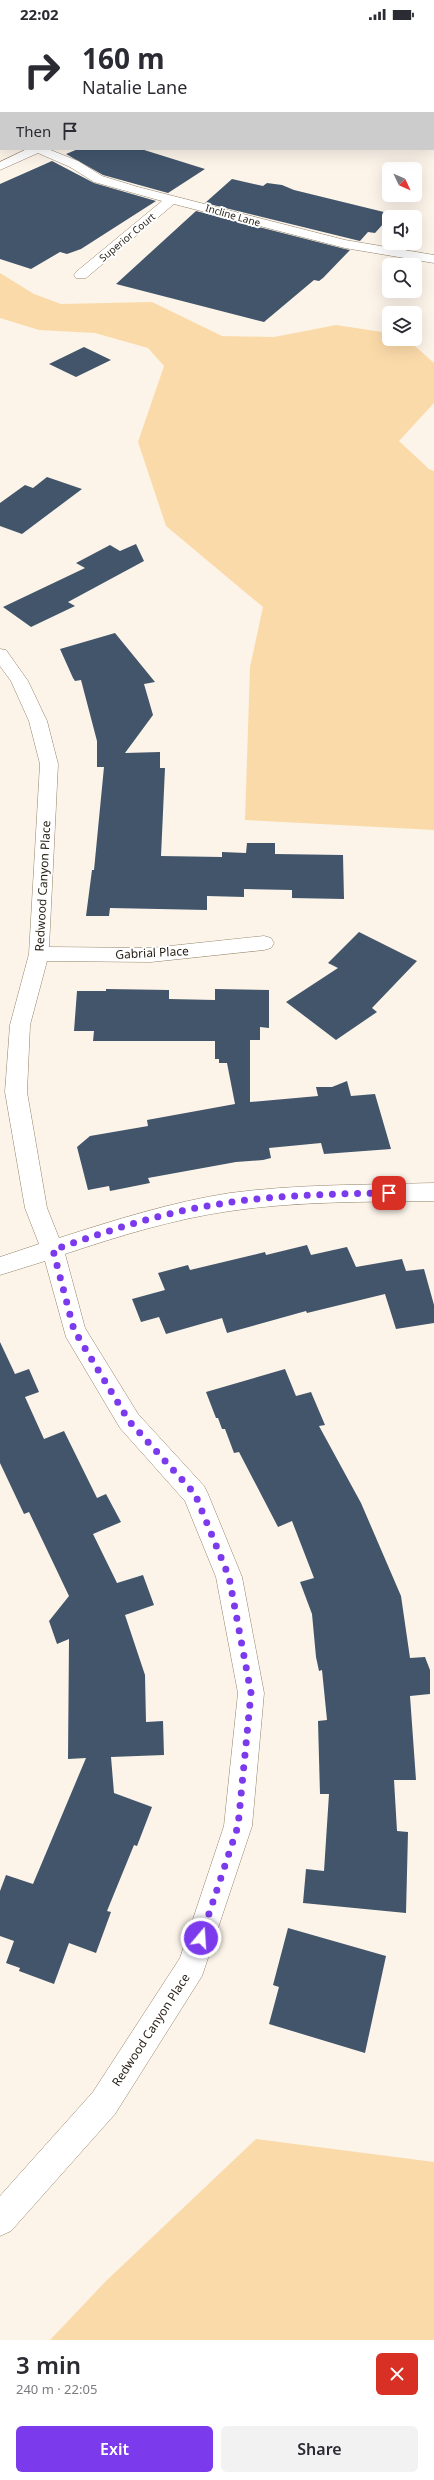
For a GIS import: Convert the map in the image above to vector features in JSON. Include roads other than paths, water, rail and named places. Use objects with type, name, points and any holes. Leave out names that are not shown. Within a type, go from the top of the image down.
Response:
[{"type":"street","points":[[0,166],[36,150]]},
{"type":"street","name":"Incline Lane","points":[[40,150],[74,164],[98,179],[134,190],[345,244],[434,259]]},
{"type":"street","name":"Superior Court","points":[[81,275],[172,199]]},
{"type":"street","name":"Redwood Canyon Place","points":[[0,654],[19,681],[38,721],[49,764],[39,954],[20,1025],[16,1092],[36,1208],[53,1250],[74,1330],[129,1421],[195,1494],[229,1577],[251,1693],[238,1826],[192,1966],[104,2103],[0,2220]]},
{"type":"street","name":"Gabrial Place","points":[[39,954],[151,955],[264,943]]},
{"type":"street","points":[[0,1266],[125,1226],[201,1207],[284,1195],[434,1192]]}]
